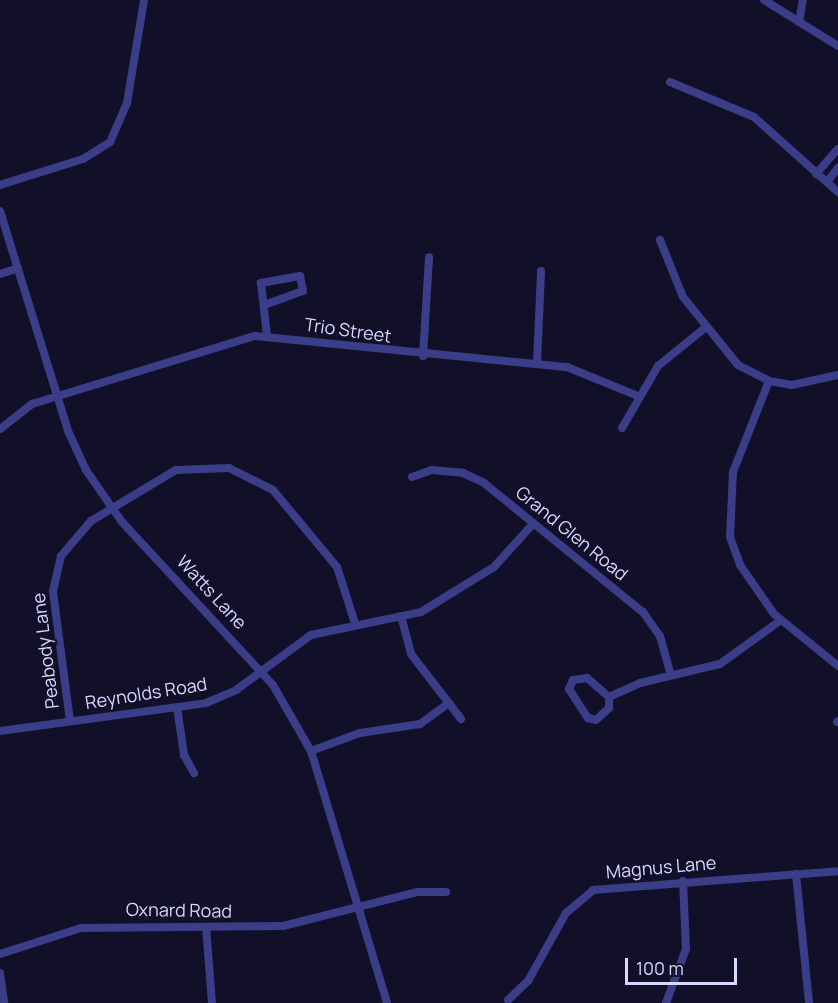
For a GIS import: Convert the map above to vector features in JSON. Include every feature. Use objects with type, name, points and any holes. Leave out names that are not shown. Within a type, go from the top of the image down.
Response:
[{"type":"street","points":[[0,185],[83,159],[110,142],[127,103],[144,0]]},
{"type":"street","points":[[764,0],[838,46]]},
{"type":"street","points":[[799,22],[803,0]]},
{"type":"street","points":[[670,82],[738,107],[838,192]]},
{"type":"street","points":[[816,174],[838,149]]},
{"type":"street","points":[[827,182],[838,168]]},
{"type":"street","name":"Watts Lane","points":[[0,211],[56,396],[80,458],[111,508],[262,672],[311,751],[387,1003]]},
{"type":"street","points":[[660,240],[675,284],[705,327],[738,365],[769,381],[805,385],[838,375]]},
{"type":"street","points":[[423,356],[429,257]]},
{"type":"street","points":[[0,274],[18,268]]},
{"type":"street","points":[[537,364],[541,271]]},
{"type":"street","points":[[267,304],[303,291],[300,276],[261,283],[259,294],[267,304],[267,336]]},
{"type":"street","points":[[622,428],[638,396],[658,366],[705,327]]},
{"type":"street","name":"Trio Street","points":[[0,429],[23,407],[220,345],[267,336],[423,356],[579,369],[638,396]]},
{"type":"street","points":[[769,381],[733,472],[728,520],[740,565],[780,620],[838,666]]},
{"type":"street","name":"Peabody Lane","points":[[70,721],[54,579],[71,539],[111,508],[176,470],[215,466],[247,474],[286,503],[336,567],[349,591],[355,623]]},
{"type":"street","name":"Grand Glen Road","points":[[412,477],[431,470],[464,473],[484,483],[532,525],[643,612],[660,636],[671,676]]},
{"type":"street","name":"Reynolds Road","points":[[0,731],[177,707],[236,690],[311,635],[355,623],[421,612],[494,567],[532,525]]},
{"type":"street","points":[[401,616],[411,654],[461,719]]},
{"type":"street","points":[[609,697],[733,658],[780,620]]},
{"type":"street","points":[[587,678],[609,697],[609,708],[596,720],[588,718],[569,689],[573,680],[587,678]]},
{"type":"street","points":[[311,751],[360,733],[413,726],[449,703]]},
{"type":"street","points":[[177,707],[184,755],[194,773]]},
{"type":"street","name":"Magnus Lane","points":[[508,1000],[523,988],[581,897],[610,886],[838,871]]},
{"type":"street","points":[[796,874],[809,1003]]},
{"type":"street","points":[[666,1003],[686,949],[683,881]]},
{"type":"street","name":"Oxnard Road","points":[[0,954],[81,928],[283,926],[360,909],[417,892],[447,892]]},
{"type":"street","points":[[206,927],[212,1003]]},
{"type":"street","points":[[0,973],[4,1003]]}]
